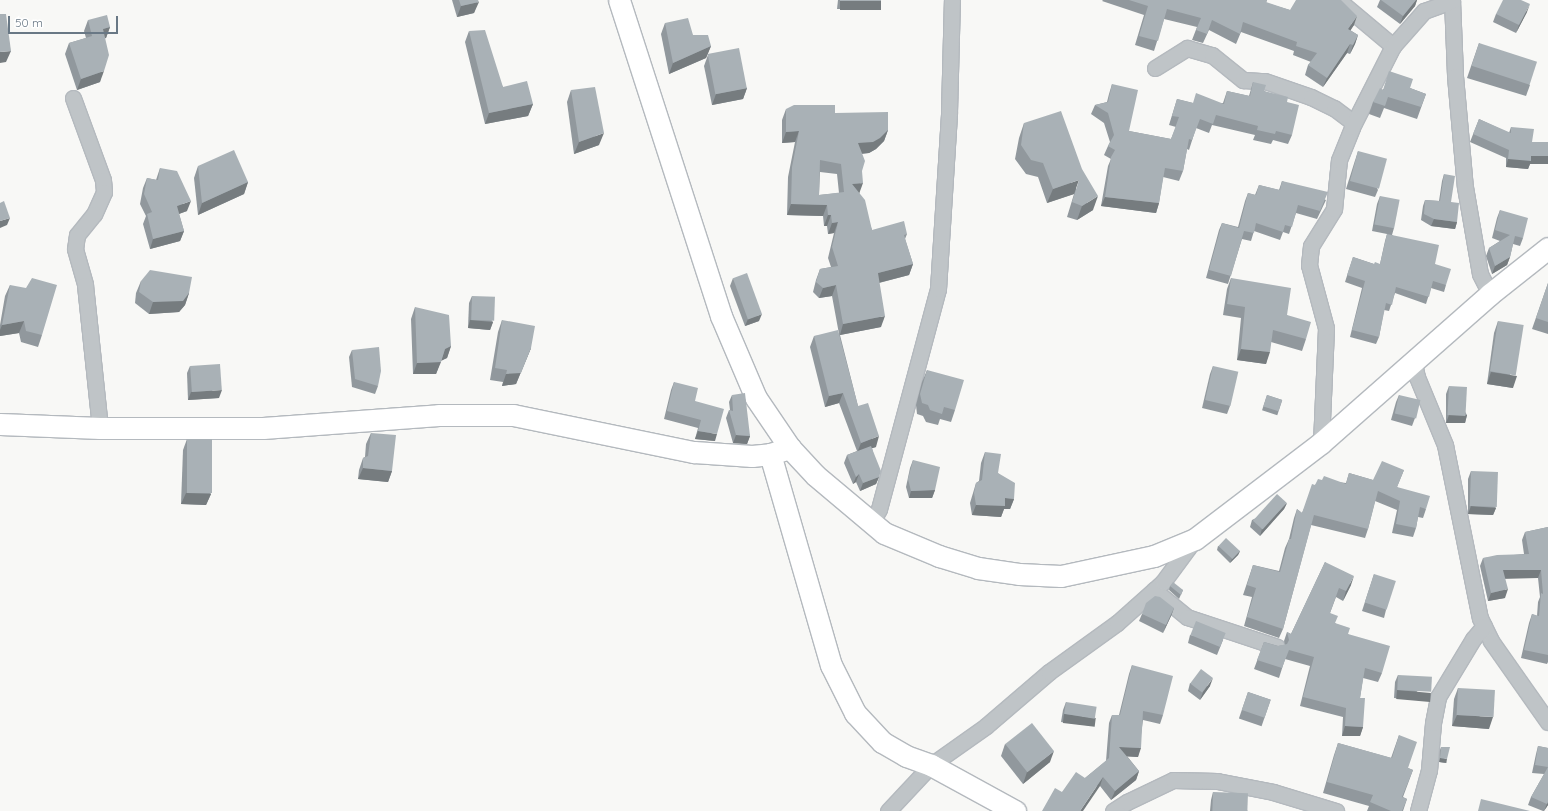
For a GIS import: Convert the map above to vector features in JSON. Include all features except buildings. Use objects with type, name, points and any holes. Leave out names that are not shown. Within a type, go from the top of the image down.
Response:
[{"type":"main road","points":[[619,0],[721,316],[756,398],[790,448],[816,475],[884,533],[938,556],[978,568],[1026,574],[1061,576],[1107,568],[1154,556],[1195,539],[1321,443],[1414,363],[1490,294],[1548,248]]},
{"type":"main road","points":[[0,424],[100,428],[263,428],[439,415],[513,415],[694,452],[730,456],[770,454],[790,448]]},
{"type":"main road","points":[[770,454],[831,665],[854,713],[882,742],[906,756],[931,765],[1016,811]]},
{"type":"street","points":[[871,523],[878,509],[938,289],[949,112],[952,0]]},
{"type":"street","points":[[1338,0],[1393,46]]},
{"type":"street","points":[[1321,443],[1326,328],[1309,265],[1311,246],[1334,209],[1339,160],[1354,123],[1393,46],[1424,11],[1452,1],[1455,76],[1464,187],[1480,274],[1490,294]]},
{"type":"street","points":[[1155,68],[1188,48],[1212,55],[1243,80],[1265,81],[1311,97],[1334,108],[1354,123]]},
{"type":"street","points":[[73,98],[102,180],[104,192],[94,214],[77,235],[75,249],[85,285],[100,428]]},
{"type":"street","points":[[1414,363],[1417,377],[1445,445],[1461,520],[1470,576],[1484,626],[1510,669],[1548,722]]},
{"type":"street","points":[[888,811],[931,765],[986,726],[1049,672],[1117,623],[1154,590],[1195,539]]},
{"type":"street","points":[[1154,590],[1187,617],[1278,647]]},
{"type":"street","points":[[1418,811],[1429,770],[1433,723],[1438,697],[1473,638],[1484,626]]},
{"type":"street","points":[[1113,811],[1127,802],[1173,780],[1217,781],[1273,792],[1336,811]]}]
